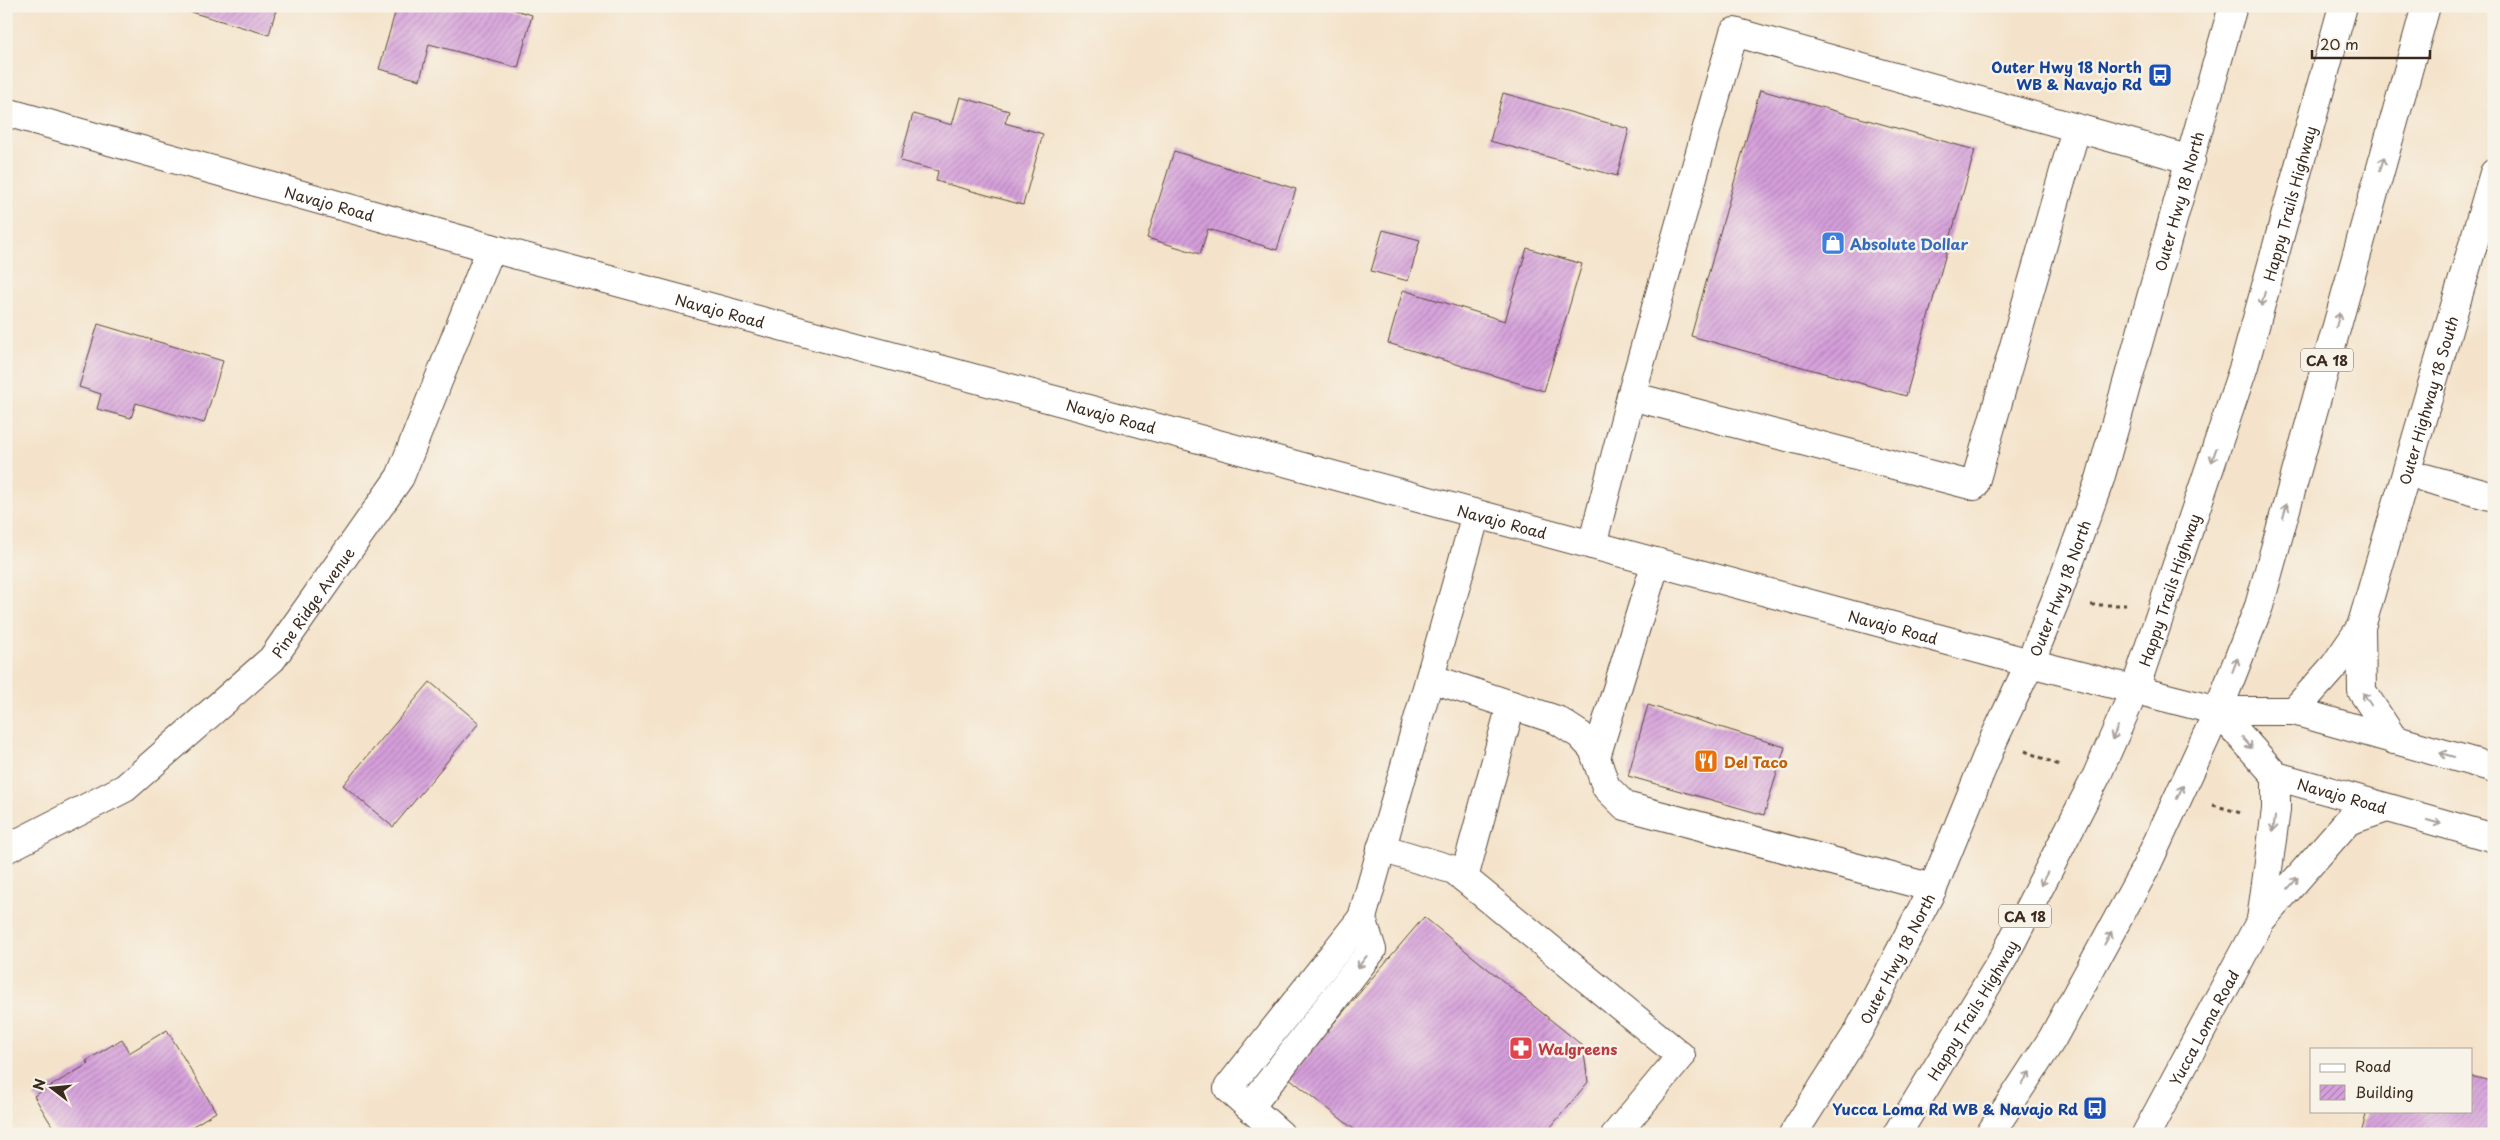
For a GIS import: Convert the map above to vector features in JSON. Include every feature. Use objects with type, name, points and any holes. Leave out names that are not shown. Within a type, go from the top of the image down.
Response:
[{"type":"main road","name":"Outer Hwy 18 North","points":[[1793,1134],[1858,1032],[1933,888],[1994,739],[2030,663],[2100,479],[2233,6]]},
{"type":"main road","name":"Happy Trails Highway","points":[[1897,1134],[2004,957],[2097,775],[2135,688],[2244,366],[2343,6]]},
{"type":"main road","name":"CA 18","points":[[1990,1134],[2052,1039],[2145,868],[2218,711],[2259,606],[2426,6]]},
{"type":"main road","points":[[1592,545],[1631,396],[1734,32],[2191,160]]},
{"type":"main road","name":"Navajo Road","points":[[6,112],[491,248],[2030,663],[2135,688],[2218,711],[2294,710],[2494,768]]},
{"type":"main road","points":[[1631,396],[1974,486],[2076,129]]},
{"type":"main road","name":"Outer Highway 18 South","points":[[2361,627],[2494,173]]},
{"type":"main road","name":"Pine Ridge Avenue","points":[[6,849],[125,788],[272,660],[400,477],[491,248]]},
{"type":"main road","points":[[2426,478],[2494,496]]},
{"type":"main road","points":[[1280,1134],[1228,1088],[1362,918],[1476,514]]},
{"type":"main road","points":[[1596,757],[1656,562]]},
{"type":"main road","points":[[2294,710],[2335,665],[2361,627]]},
{"type":"main road","points":[[2361,627],[2362,691],[2394,740]]},
{"type":"main road","points":[[1430,678],[1557,720],[1580,735],[1593,749],[1606,787],[1625,806],[1933,888]]},
{"type":"main road","points":[[1464,878],[1511,705]]},
{"type":"main road","points":[[2218,711],[2276,776],[2276,810],[2261,920]]},
{"type":"main road","name":"Navajo Road","points":[[2276,776],[2494,838]]},
{"type":"main road","points":[[2261,920],[2348,821],[2387,808]]},
{"type":"main road","points":[[1381,848],[1454,870],[1681,1056],[1616,1134]]},
{"type":"main road","name":"Yucca Loma Road","points":[[2146,1134],[2261,920]]},
{"type":"path","points":[[2086,604],[2126,605]]},
{"type":"path","points":[[2024,751],[2059,765]]},
{"type":"path","points":[[2212,805],[2247,815]]},
{"type":"building","points":[[170,6],[277,6],[269,35]]},
{"type":"building","points":[[397,6],[502,6],[532,15],[518,68],[429,44],[420,80],[379,69]]},
{"type":"building","name":"Absolute Dollar","points":[[1760,90],[1975,150],[1906,396],[1691,336]]},
{"type":"building","points":[[1503,93],[1629,129],[1617,176],[1490,141]]},
{"type":"building","points":[[960,97],[1009,111],[1005,123],[1043,134],[1023,205],[936,181],[938,171],[900,161],[913,114],[952,125]]},
{"type":"building","points":[[1174,151],[1296,189],[1277,250],[1208,229],[1200,254],[1147,238]]},
{"type":"building","points":[[1383,230],[1420,240],[1408,281],[1371,271]]},
{"type":"building","points":[[1527,248],[1582,264],[1544,391],[1388,343],[1403,290],[1505,321]]},
{"type":"building","points":[[98,324],[223,361],[204,423],[136,403],[131,418],[97,409],[101,394],[79,387]]},
{"type":"building","points":[[430,682],[479,723],[393,827],[343,785]]},
{"type":"building","name":"Del Taco","points":[[1648,705],[1785,747],[1764,815],[1628,776]]},
{"type":"building","name":"Walgreens","points":[[1424,917],[1583,1046],[1588,1082],[1545,1134],[1360,1134],[1288,1077]]},
{"type":"building","points":[[167,1030],[216,1112],[180,1134],[57,1134],[34,1096],[88,1064],[86,1061],[122,1039],[129,1053]]},
{"type":"building","points":[[2472,1076],[2494,1082],[2494,1134],[2361,1134],[2367,1112],[2472,1112]]},
{"type":"place","name":"Outer Hwy 18 North WB & Navajo Rd","points":[[2160,75]]},
{"type":"place","name":"Absolute Dollar","points":[[1833,243]]},
{"type":"place","name":"Del Taco","points":[[1706,761]]},
{"type":"place","name":"Walgreens","points":[[1521,1048]]},
{"type":"place","name":"Yucca Loma Rd WB & Navajo Rd","points":[[2095,1108]]}]
